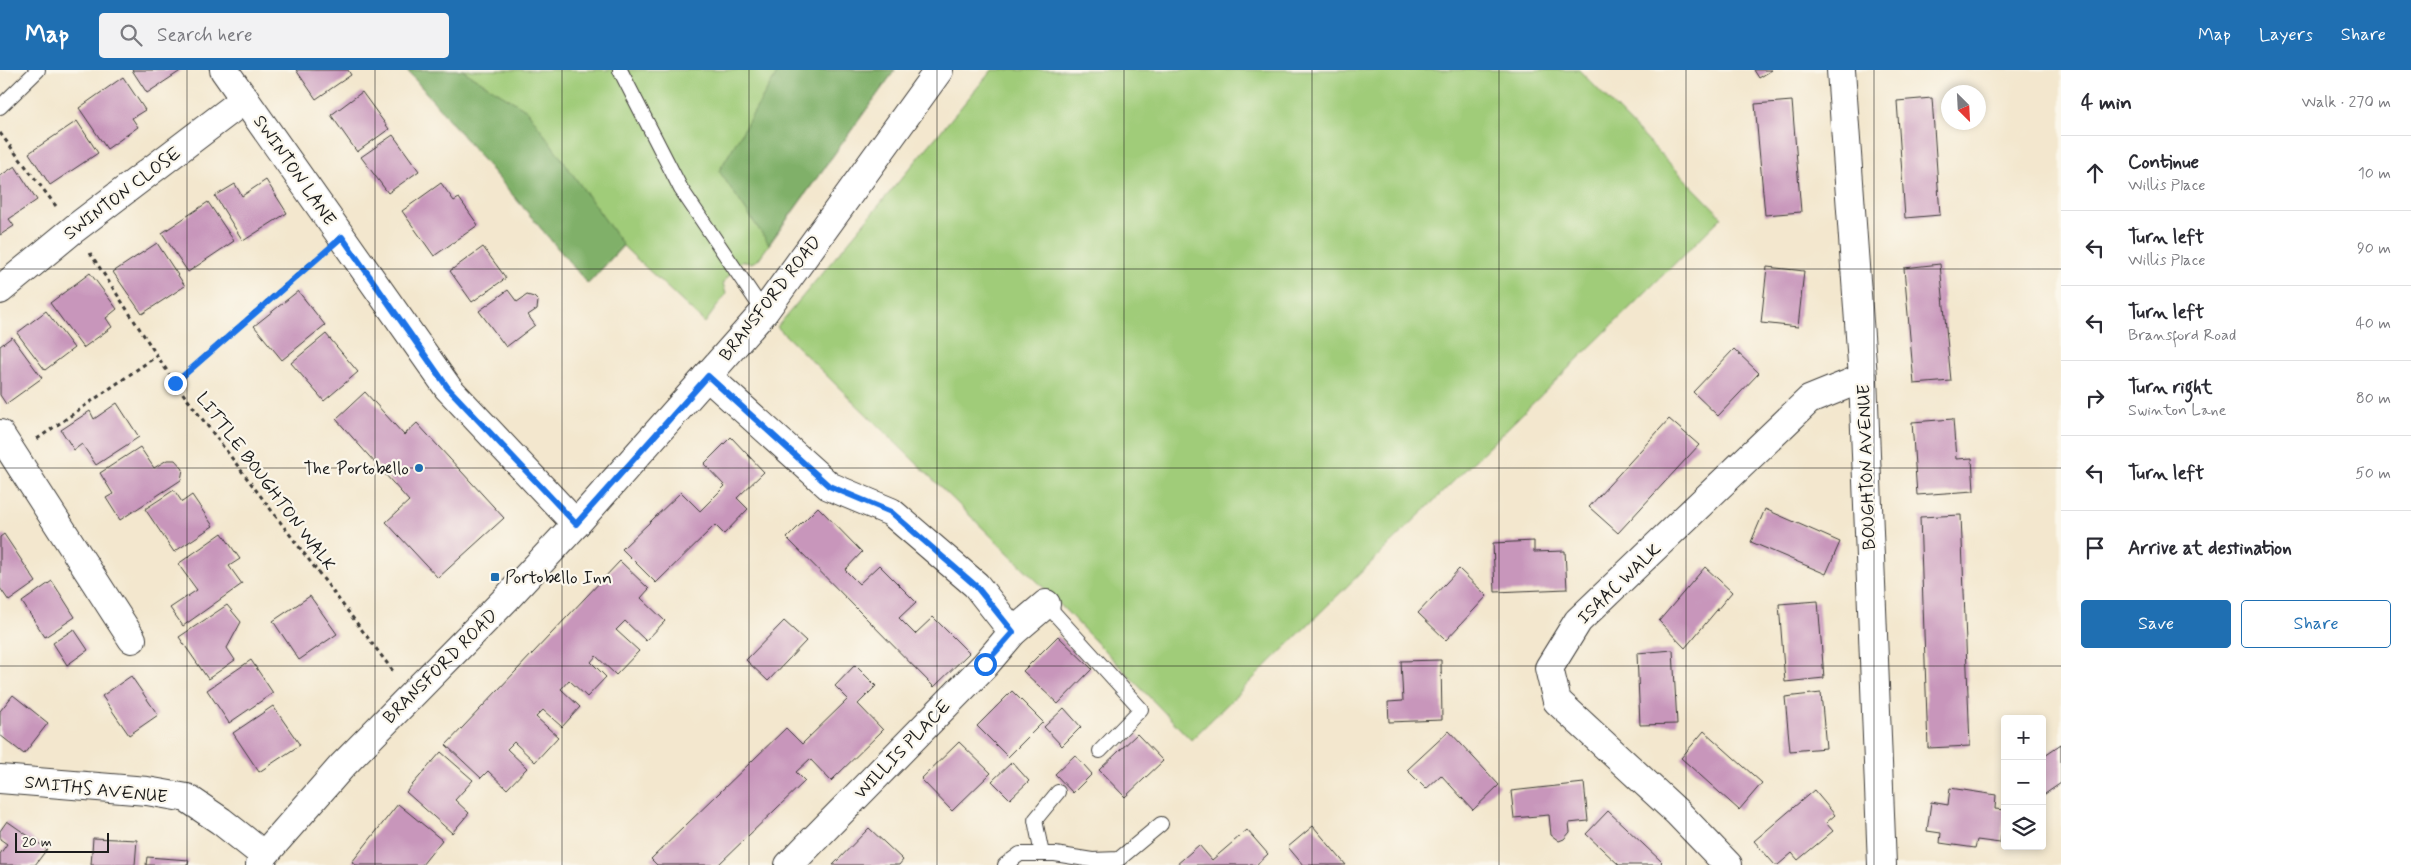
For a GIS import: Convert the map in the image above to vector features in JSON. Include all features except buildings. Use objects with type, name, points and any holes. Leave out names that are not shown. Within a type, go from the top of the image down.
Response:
[{"type":"street","name":"SWINTON LANE","points":[[224,70],[448,388],[576,524]]},
{"type":"street","name":"BRANSFORD ROAD","points":[[262,860],[343,765],[410,694],[506,599],[576,524],[764,312],[940,70]]},
{"type":"street","name":"BOUGHTON AVENUE","points":[[1841,70],[1863,378],[1882,865]]},
{"type":"street","name":"SWINTON CLOSE","points":[[0,290],[74,229],[245,99]]},
{"type":"street","points":[[708,376],[829,486],[891,512],[976,586],[1013,632]]},
{"type":"street","name":"ISAAC WALK","points":[[1728,865],[1678,813],[1557,701],[1549,668],[1578,620],[1809,400],[1863,378]]},
{"type":"street","points":[[7,444],[132,639]]},
{"type":"street","name":"WILLIS PLACE","points":[[789,865],[985,664],[1013,632],[1046,604]]},
{"type":"street","name":"SMITHS AVENUE","points":[[0,779],[148,791],[187,798],[221,821],[262,860]]},
{"type":"lane","points":[[0,107],[38,70]]},
{"type":"lane","points":[[620,70],[681,189],[764,312]]},
{"type":"lane","points":[[1046,604],[1141,709],[1100,751]]},
{"type":"lane","points":[[1042,854],[1035,820],[1058,792]]},
{"type":"lane","points":[[1005,865],[1020,854],[1042,854],[1092,860],[1119,859],[1161,824]]},
{"type":"path","name":"LITTLE BOUGHTON WALK","points":[[0,133],[74,229],[175,383],[410,694]]},
{"type":"path","points":[[175,383],[342,237]]},
{"type":"path","points":[[7,444],[158,355]]},
{"type":"green space","points":[[407,70],[895,70],[758,260],[751,263],[741,261],[723,283],[726,294],[705,323],[623,246],[588,284]]},
{"type":"green space","points":[[407,70],[462,70],[527,110],[623,245],[588,284]]},
{"type":"green space","points":[[779,70],[895,70],[769,244],[719,171]]},
{"type":"green space","points":[[992,70],[1579,70],[1722,217],[1191,740],[1041,585],[777,327]]},
{"type":"place","name":"The Portobello","points":[[419,468]]},
{"type":"place","name":"Portobello Inn","points":[[495,577]]},
{"type":"route","points":[[175,383],[342,237],[448,388],[576,524],[708,376],[829,486],[891,512],[976,586],[1013,632],[985,664]]}]
